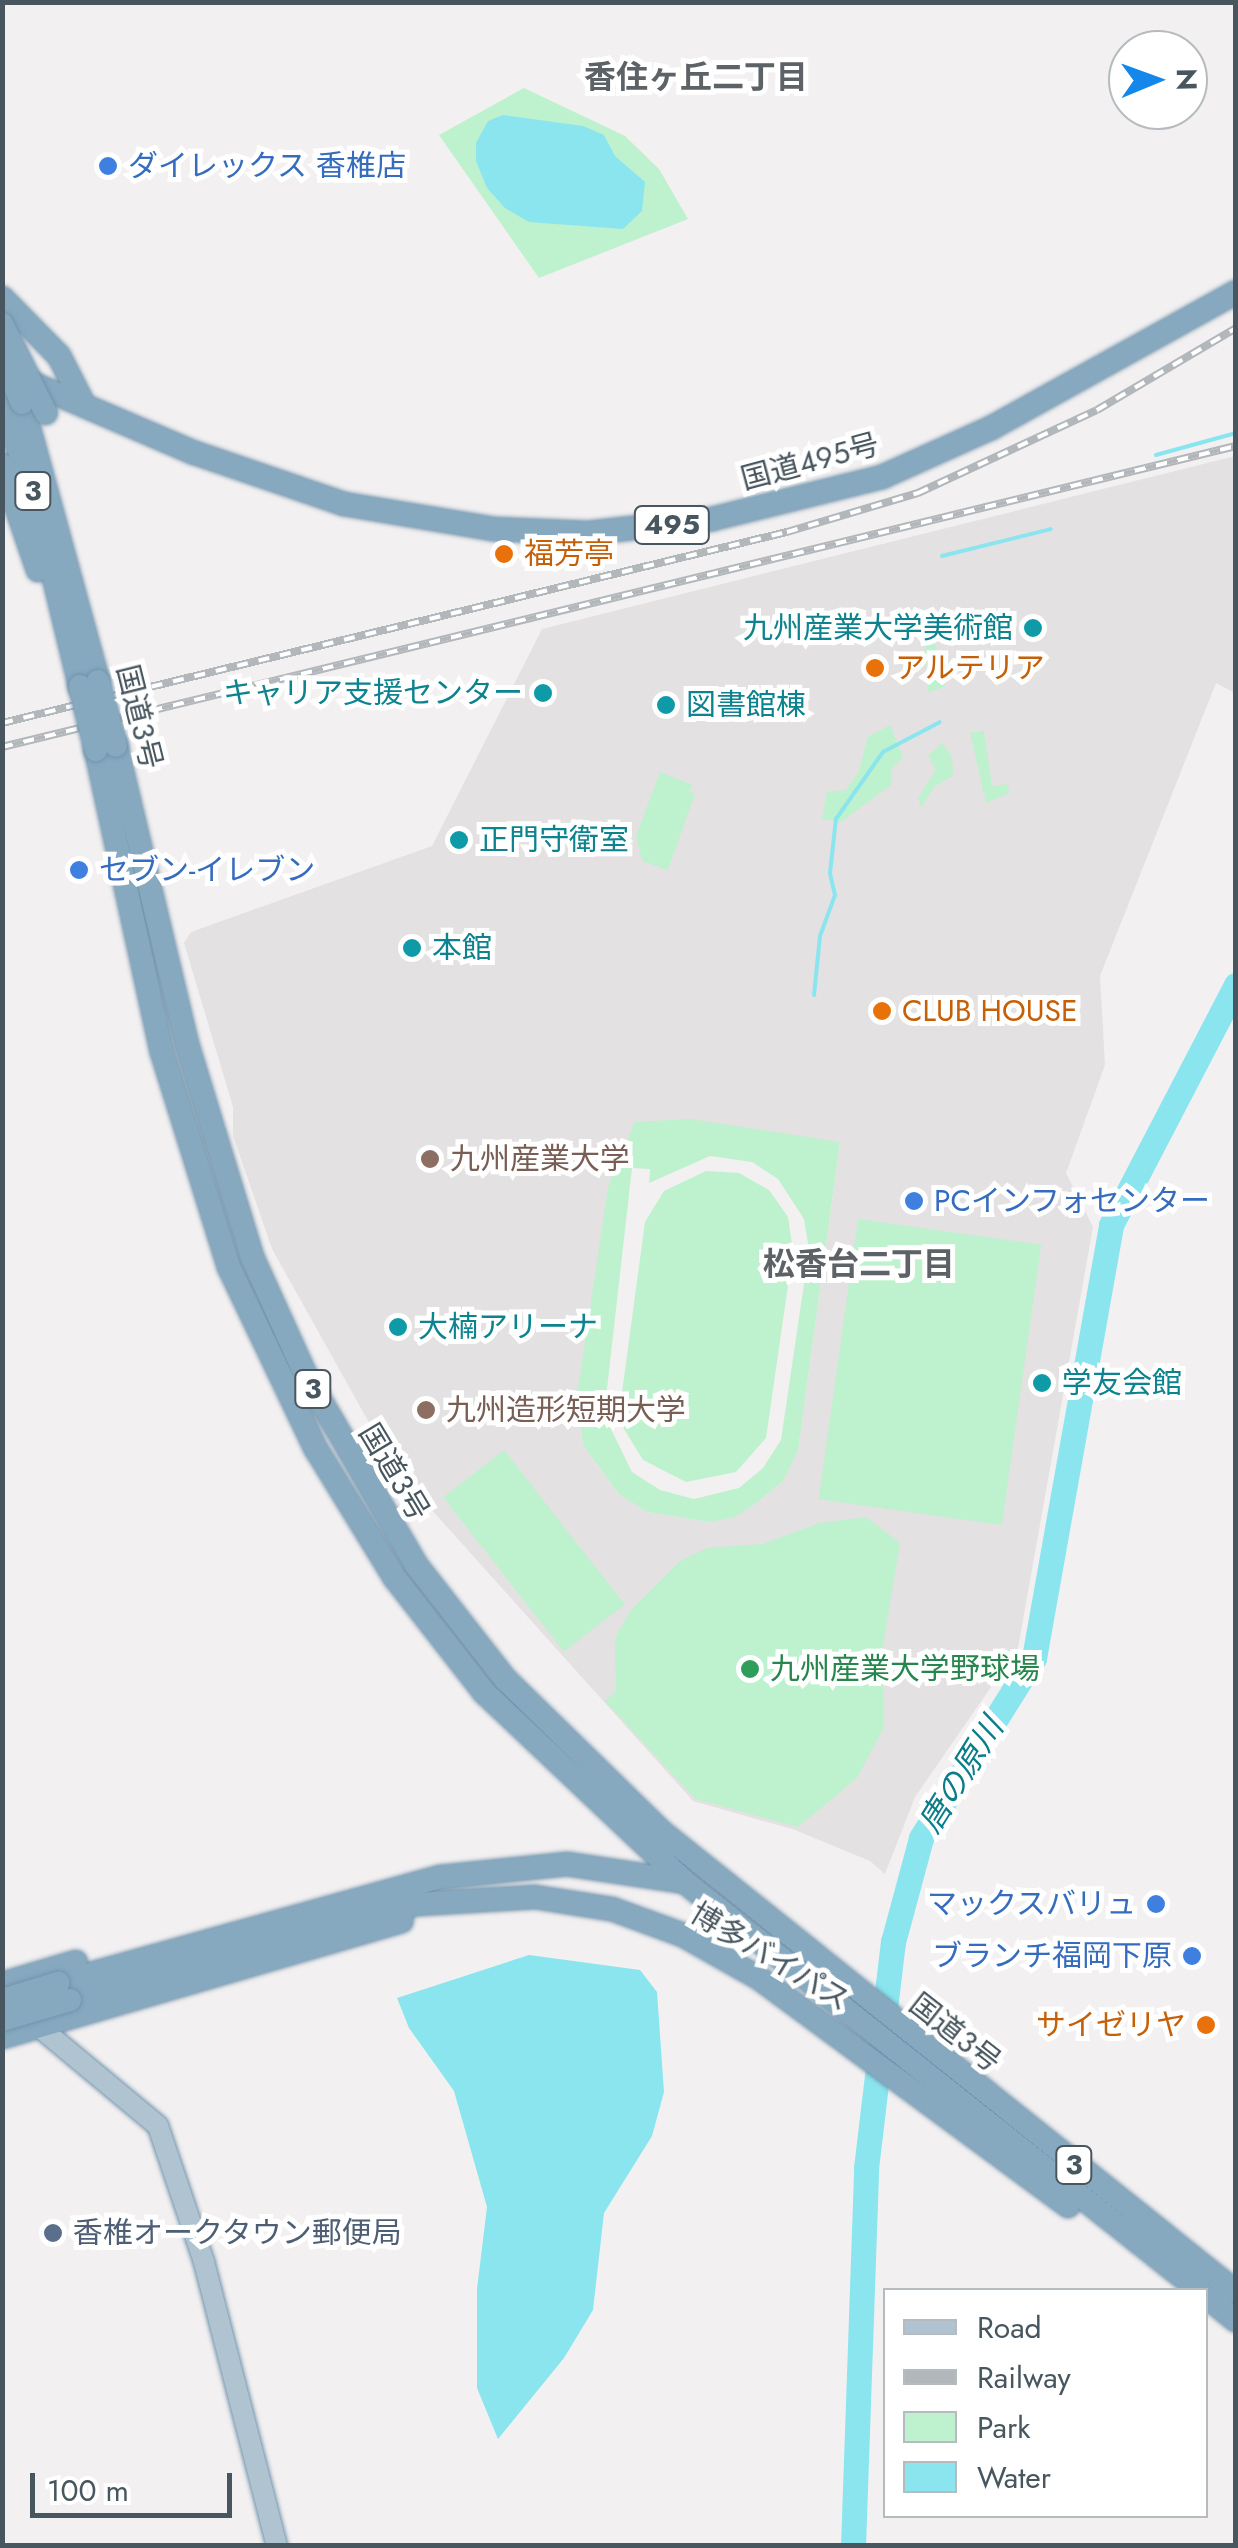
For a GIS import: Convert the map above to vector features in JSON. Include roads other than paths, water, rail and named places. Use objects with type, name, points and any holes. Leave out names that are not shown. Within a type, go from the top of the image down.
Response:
[{"type":"highway","name":"国道495号","points":[[2,370],[80,399],[195,453],[344,504],[494,528],[650,528],[882,477],[991,428],[1236,292]]},
{"type":"highway","points":[[2,298],[59,356],[80,399]]},
{"type":"highway","points":[[2,324],[46,413],[54,446],[48,477]]},
{"type":"highway","name":"国道3号","points":[[3,360],[74,662],[90,684]]},
{"type":"highway","name":"国道3号","points":[[12,403],[48,477],[59,591],[90,684],[234,1204],[280,1320],[338,1436],[416,1565],[504,1680],[627,1801],[862,1997],[905,2058],[1197,2288]]},
{"type":"highway","points":[[2,465],[59,591]]},
{"type":"highway","name":"国道3号","points":[[106,748],[133,935],[210,1214],[316,1449],[395,1578],[484,1692],[686,1883],[854,2031],[905,2058],[1236,2292]]},
{"type":"highway","points":[[2,1984],[260,1907],[440,1871],[524,1861],[616,1867]]},
{"type":"highway","name":"博多バイパス","points":[[2,2020],[64,1992],[394,1886],[525,1866],[616,1867],[686,1883],[744,1902]]},
{"type":"highway","name":"博多バイパス","points":[[2,1999],[64,1992],[416,1904],[508,1896],[612,1909],[722,1955],[854,2031]]},
{"type":"highway","points":[[2,2037],[428,1914],[499,1904],[612,1909]]},
{"type":"highway","points":[[1208,2298],[1236,2320]]},
{"type":"main road","points":[[2,1999],[158,2126],[204,2262],[277,2546]]},
{"type":"water","points":[[503,115],[583,126],[604,135],[615,156],[645,182],[642,211],[623,229],[529,222],[505,208],[487,188],[476,161],[476,143],[488,121]]},
{"type":"water","points":[[529,1955],[640,1970],[657,1992],[664,2092],[652,2136],[604,2213],[593,2310],[564,2358],[498,2439],[477,2388],[477,2289],[487,2207],[454,2091],[409,2028],[397,1998]]},
{"type":"waterway","points":[[1156,455],[1236,433]]},
{"type":"waterway","points":[[942,556],[1051,529]]},
{"type":"waterway","points":[[814,995],[820,936],[835,895],[830,873],[836,819],[883,752],[940,722]]},
{"type":"waterway","name":"唐の原川","points":[[853,2546],[866,2168],[893,1942],[921,1838],[1034,1658],[1111,1225],[1236,985]]},
{"type":"railway","points":[[2,723],[787,532],[918,493],[1097,410],[1236,328]]},
{"type":"railway","points":[[2,747],[1236,446]]},
{"type":"place","name":"ダイレックス 香椎店","points":[[108,166]]},
{"type":"place","name":"福芳亭","points":[[504,554]]},
{"type":"place","name":"九州産業大学美術館","points":[[1033,628]]},
{"type":"place","name":"アルテリア","points":[[875,668]]},
{"type":"place","name":"キャリア支援センター","points":[[543,693]]},
{"type":"place","name":"図書館棟","points":[[666,705]]},
{"type":"place","name":"正門守衛室","points":[[459,840]]},
{"type":"place","name":"セブン-イレブン","points":[[79,870]]},
{"type":"place","name":"本館","points":[[412,948]]},
{"type":"place","name":"CLUB HOUSE","points":[[882,1011]]},
{"type":"place","name":"九州産業大学","points":[[430,1159]]},
{"type":"place","name":"PCインフォセンター","points":[[914,1201]]},
{"type":"place","name":"大楠アリーナ","points":[[398,1327]]},
{"type":"place","name":"学友会館","points":[[1042,1383]]},
{"type":"place","name":"九州造形短期大学","points":[[426,1410]]},
{"type":"place","name":"九州産業大学野球場","points":[[750,1669]]},
{"type":"place","name":"マックスバリュ","points":[[1156,1904]]},
{"type":"place","name":"ブランチ福岡下原","points":[[1192,1956]]},
{"type":"place","name":"サイゼリヤ","points":[[1206,2025]]},
{"type":"place","name":"香椎オークタウン郵便局","points":[[53,2233]]},
{"type":"district","name":"香住ヶ丘二丁目","points":[[696,77]]},
{"type":"district","name":"松香台二丁目","points":[[859,1264]]}]
